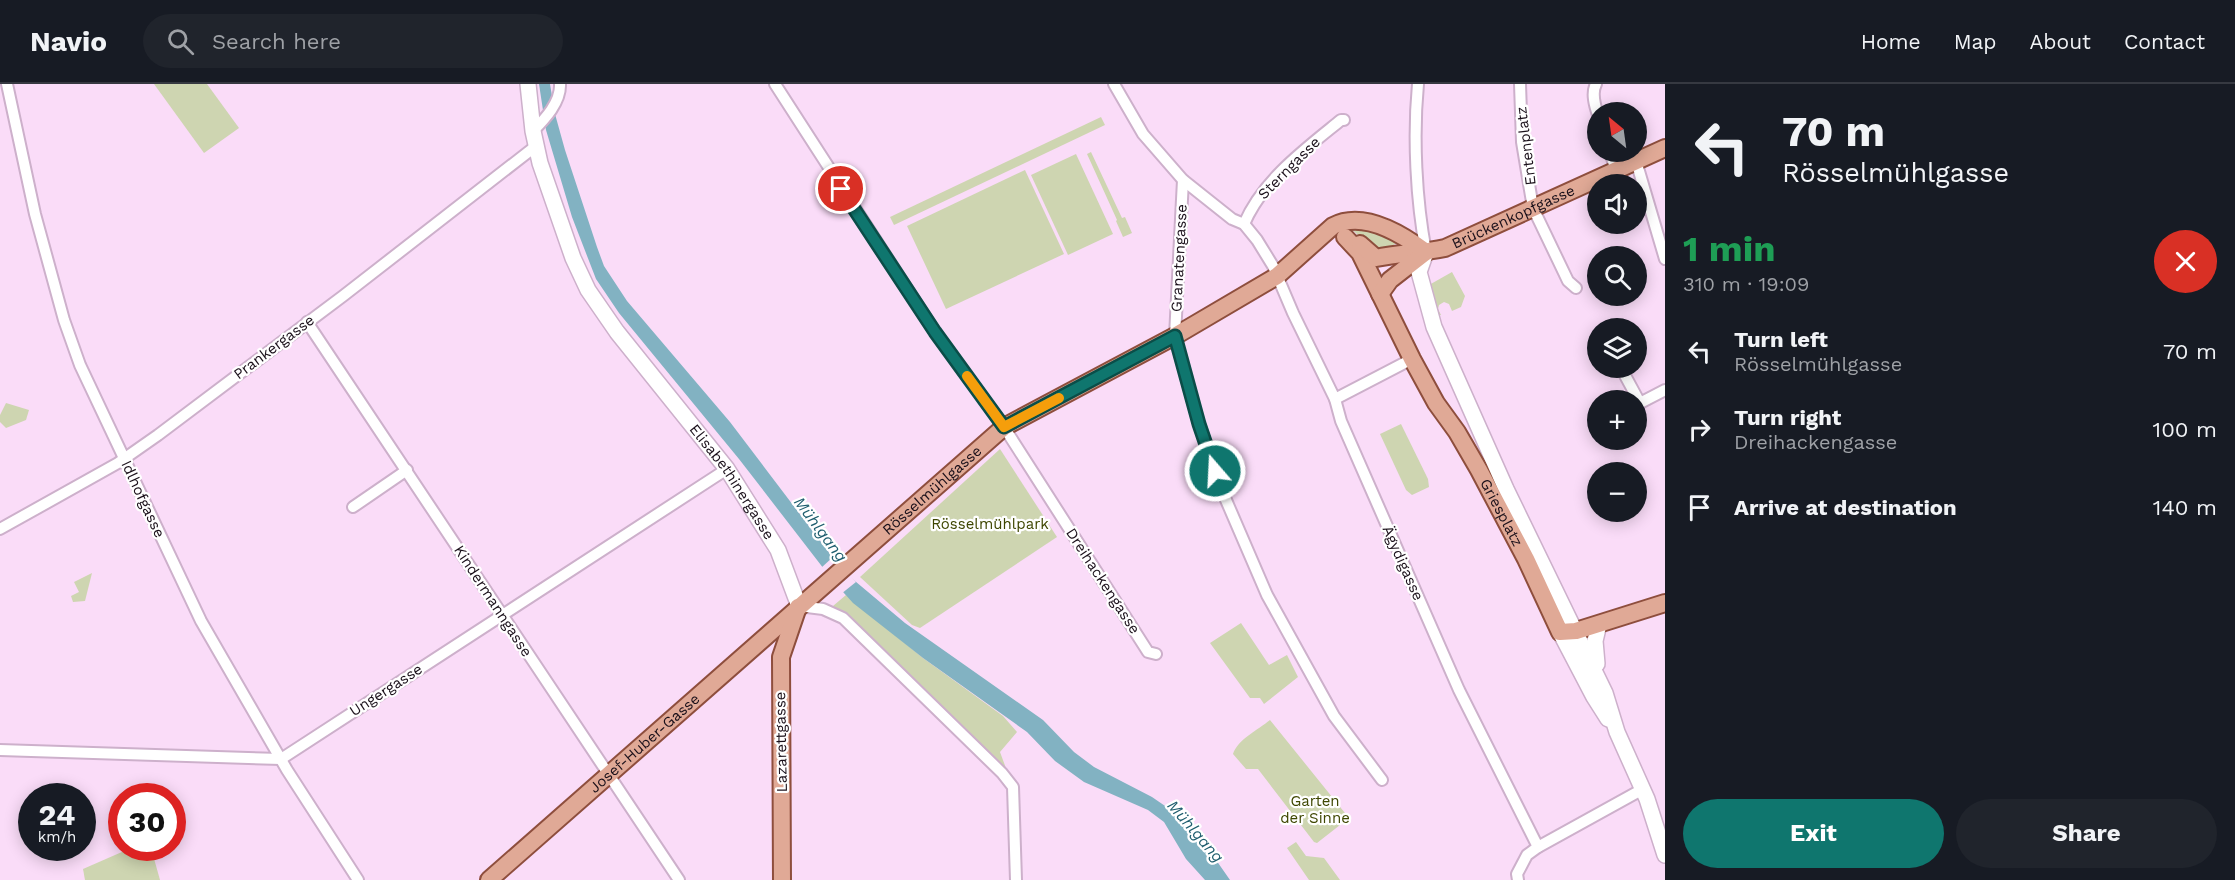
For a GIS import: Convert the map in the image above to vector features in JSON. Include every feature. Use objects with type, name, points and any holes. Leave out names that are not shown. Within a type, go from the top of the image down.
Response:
[{"type":"main road","name":"Elisabethinergasse","points":[[528,84],[538,126],[536,146],[540,163],[573,258],[588,290],[617,332],[727,468],[778,550],[799,606]]},
{"type":"main road","name":"Brückenkopfgasse","points":[[1647,156],[1665,148]]},
{"type":"main road","name":"Brückenkopfgasse","points":[[1426,252],[1445,248],[1634,162]]},
{"type":"main road","points":[[1322,236],[1343,220],[1364,221],[1407,238],[1426,252]]},
{"type":"main road","name":"Rösselmühlgasse","points":[[799,606],[1004,427],[1175,336],[1277,276],[1322,236]]},
{"type":"main road","points":[[1322,236],[1345,237],[1363,245],[1376,258],[1402,252],[1426,252]]},
{"type":"main road","name":"Griesplatz","points":[[1345,237],[1360,253],[1436,403],[1457,432],[1526,559],[1568,632],[1599,679]]},
{"type":"main road","points":[[1380,294],[1390,280],[1426,252]]},
{"type":"main road","name":"Griesplatz","points":[[1426,252],[1419,272],[1434,327],[1568,632],[1594,697],[1617,732]]},
{"type":"main road","points":[[1568,632],[1665,603]]},
{"type":"main road","name":"Josef-Huber-Gasse","points":[[489,880],[799,606]]},
{"type":"main road","name":"Lazarettgasse","points":[[782,880],[781,657],[799,606]]},
{"type":"main road","name":"Griesplatz","points":[[1599,624],[1595,641],[1599,679],[1617,732],[1643,789],[1665,855]]},
{"type":"street","name":"Idlhofgasse","points":[[7,84],[35,214],[64,320],[80,365],[201,621],[281,759],[358,880]]},
{"type":"street","points":[[538,126],[560,95],[561,84]]},
{"type":"street","name":"Dreihackengasse","points":[[775,84],[922,314],[1004,427],[1148,652],[1156,654]]},
{"type":"street","points":[[1114,84],[1143,134],[1183,180],[1232,219],[1244,224]]},
{"type":"street","name":"Griesplatz","points":[[1418,84],[1416,109],[1419,214],[1426,252]]},
{"type":"street","name":"Entenplatz","points":[[1520,84],[1522,142],[1533,208],[1568,281],[1576,288]]},
{"type":"street","points":[[1594,102],[1596,84]]},
{"type":"street","name":"Sterngasse","points":[[1244,224],[1251,208],[1265,188],[1302,152],[1341,120],[1344,120]]},
{"type":"street","name":"Prankergasse","points":[[0,529],[124,458],[158,435],[536,146]]},
{"type":"street","points":[[1613,162],[1616,171]]},
{"type":"street","points":[[1636,162],[1665,260]]},
{"type":"street","name":"Granatengasse","points":[[1183,180],[1175,336],[1199,424],[1223,493],[1267,595],[1334,716],[1382,780]]},
{"type":"street","name":"Ägydigasse","points":[[1244,224],[1257,240],[1277,276],[1314,359],[1335,399],[1339,415],[1459,690],[1538,847]]},
{"type":"street","name":"Kindermanngasse","points":[[307,322],[679,880]]},
{"type":"street","points":[[1335,399],[1412,359]]},
{"type":"street","points":[[1627,378],[1640,402],[1665,390]]},
{"type":"street","name":"Ungergasse","points":[[281,759],[727,468]]},
{"type":"street","points":[[353,507],[407,470]]},
{"type":"street","points":[[799,606],[823,609],[843,618],[1002,773],[1013,787],[1016,880]]},
{"type":"street","points":[[0,750],[281,759]]},
{"type":"street","points":[[1518,880],[1516,874],[1525,859],[1538,847],[1643,789]]},
{"type":"green space","points":[[154,84],[207,84],[239,128],[204,153]]},
{"type":"green space","points":[[1101,117],[1105,125],[894,225],[890,217]]},
{"type":"green space","points":[[1091,152],[1122,218],[1125,217],[1132,233],[1123,237],[1087,154]]},
{"type":"green space","points":[[1076,154],[1113,234],[1068,255],[1031,175]]},
{"type":"green space","points":[[1025,170],[1064,254],[946,309],[907,226]]},
{"type":"green space","points":[[1351,229],[1375,232],[1396,243],[1384,249],[1378,248],[1366,242]]},
{"type":"green space","points":[[1452,272],[1465,296],[1461,307],[1452,311],[1449,304],[1444,302],[1439,305],[1441,315],[1437,315],[1429,285]]},
{"type":"green space","points":[[6,403],[29,410],[26,420],[6,428],[0,422],[0,415]]},
{"type":"green space","points":[[1401,424],[1428,479],[1429,487],[1412,495],[1406,490],[1380,434]]},
{"type":"green space","name":"Rösselmühlpark","points":[[1000,449],[1057,537],[920,628],[912,625],[860,577]]},
{"type":"green space","points":[[92,573],[85,601],[73,602],[71,596],[79,592],[74,582]]},
{"type":"green space","points":[[846,595],[923,658],[1003,716],[1017,732],[1000,752],[1007,771],[833,606]]},
{"type":"green space","points":[[1241,623],[1269,665],[1287,655],[1298,677],[1264,704],[1260,698],[1250,698],[1210,643]]},
{"type":"green space","name":"Garten der Sinne","points":[[1270,720],[1349,818],[1317,843],[1258,769],[1246,769],[1233,754],[1244,739]]},
{"type":"green space","points":[[1296,842],[1306,856],[1324,858],[1340,880],[1309,880],[1287,848]]},
{"type":"green space","points":[[108,858],[108,861],[155,861],[160,880],[85,880],[83,869]]},
{"type":"water","name":"Mühlgang","points":[[539,84],[550,84],[565,150],[604,266],[627,301],[730,422],[843,571],[905,623],[1043,720],[1074,752],[1094,767],[1152,797],[1184,819],[1201,847],[1207,847],[1230,880],[1205,880],[1186,859],[1164,822],[1148,810],[1084,782],[1055,761],[1027,732],[923,658],[853,603],[834,582],[739,459],[619,313],[596,279],[572,217],[546,130]]},
{"type":"pier","points":[[833,557],[856,582],[841,594],[821,568]]},
{"type":"slow traffic","points":[[967,376],[1004,427],[1059,398]]},
{"type":"route","points":[[841,189],[935,332],[1004,427],[1175,336],[1199,424],[1215,471]]}]
